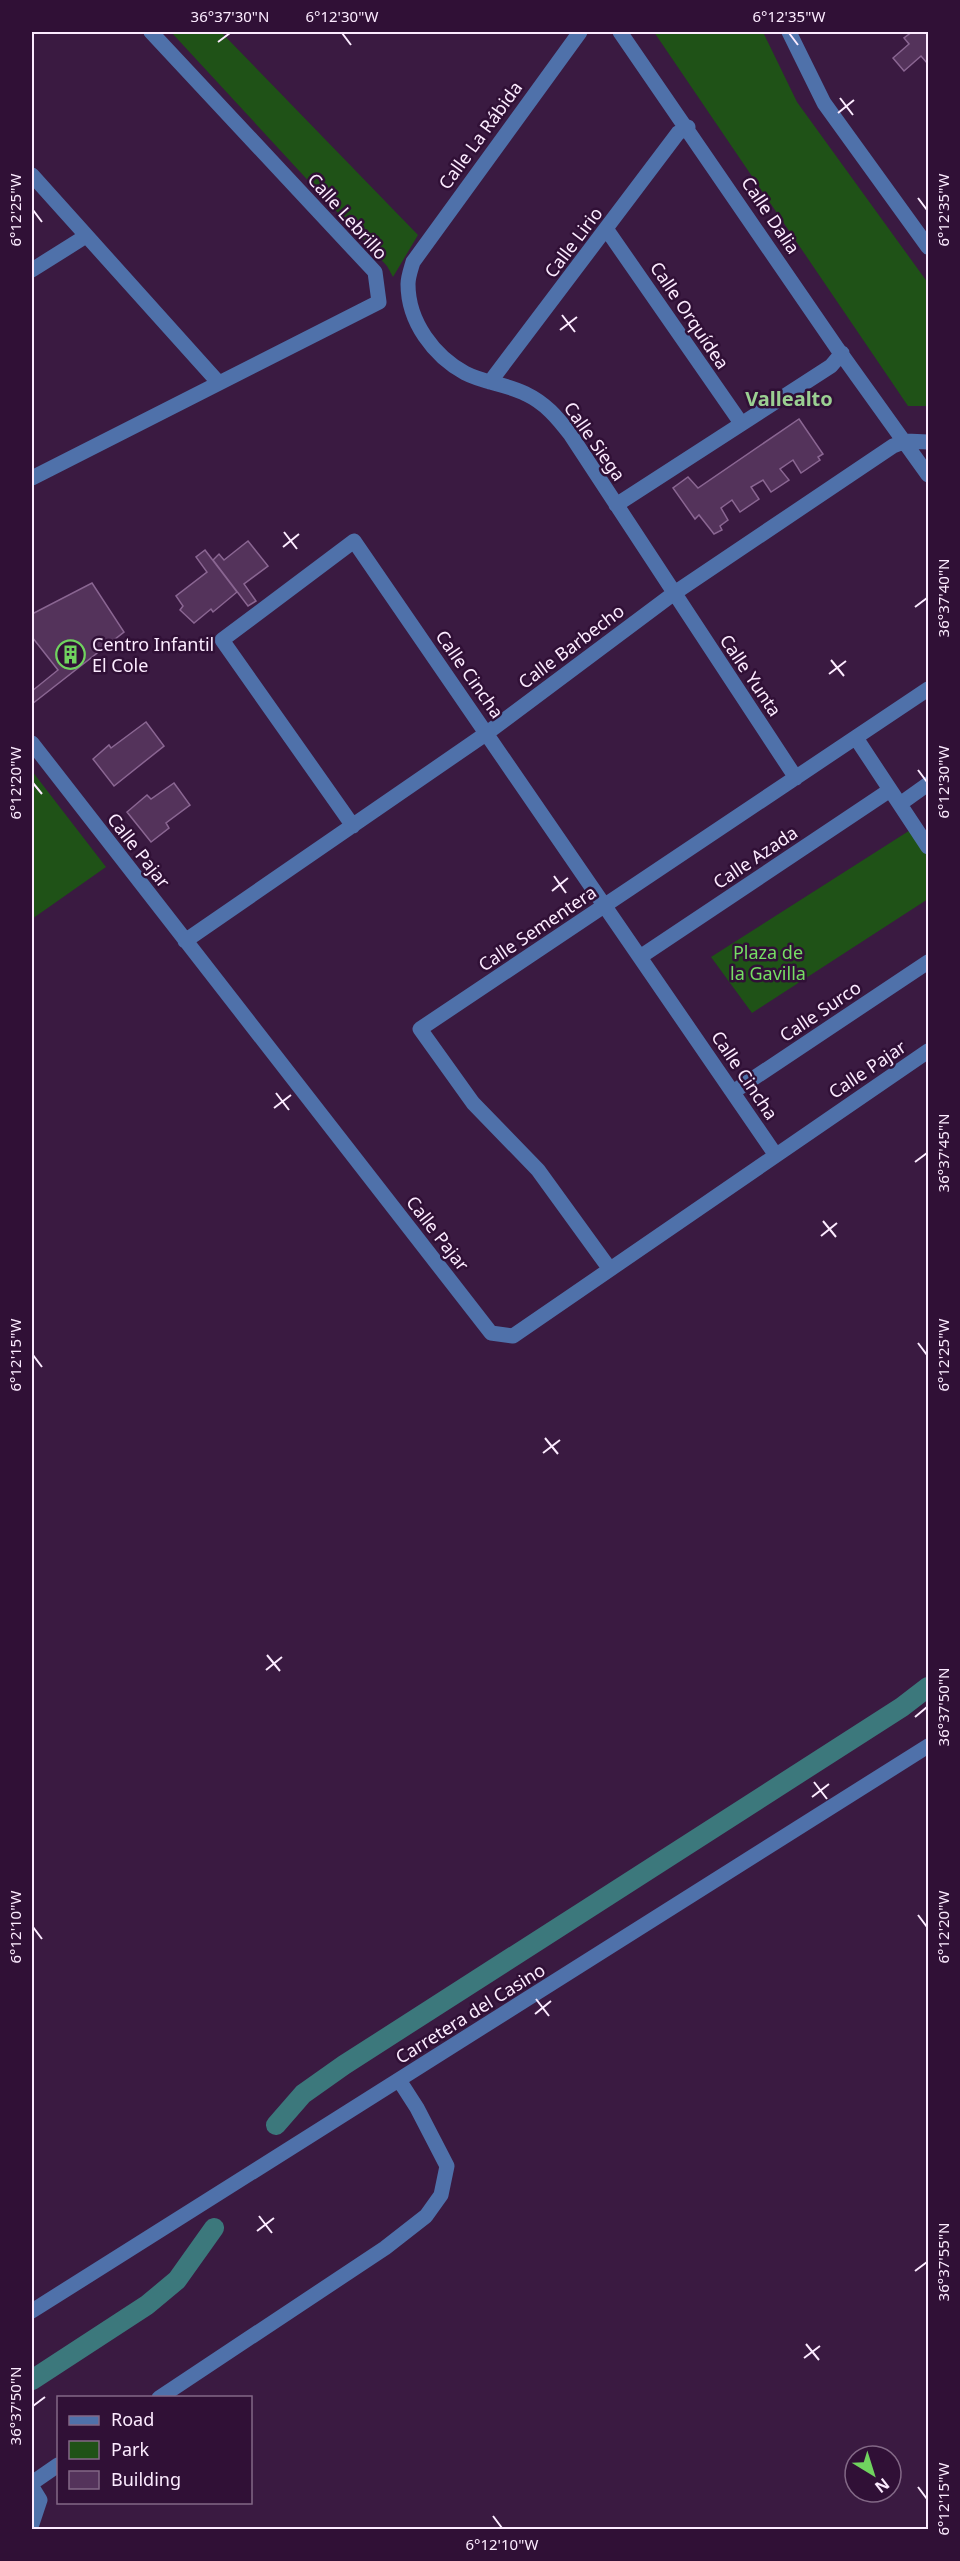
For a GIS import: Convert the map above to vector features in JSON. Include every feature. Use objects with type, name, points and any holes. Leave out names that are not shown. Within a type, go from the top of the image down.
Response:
[{"type":"street","name":"Calle Lebrillo","points":[[32,478],[379,302],[375,272],[151,32]]},
{"type":"street","name":"Calle La Rábida","points":[[412,262],[580,32]]},
{"type":"street","name":"Calle Dalia","points":[[620,32],[928,475]]},
{"type":"street","points":[[789,32],[824,103],[928,247]]},
{"type":"street","name":"Calle Lirio","points":[[490,382],[678,133],[688,127]]},
{"type":"street","points":[[32,175],[218,382]]},
{"type":"street","name":"Calle Orquídea","points":[[607,230],[741,423]]},
{"type":"street","points":[[32,270],[86,236]]},
{"type":"street","name":"Calle Siega","points":[[412,262],[407,284],[412,310],[426,340],[445,359],[466,373],[525,393],[552,411],[570,434],[673,594]]},
{"type":"street","points":[[616,505],[831,366],[842,353]]},
{"type":"street","points":[[906,441],[928,442]]},
{"type":"street","name":"Calle Barbecho","points":[[185,941],[487,733],[673,594],[893,446],[906,441]]},
{"type":"street","name":"Calle Cincha","points":[[353,825],[222,640],[354,541],[775,1154]]},
{"type":"street","name":"Calle Yunta","points":[[673,594],[796,778]]},
{"type":"street","name":"Calle Sementera","points":[[609,1268],[538,1170],[473,1103],[420,1029],[928,689]]},
{"type":"street","points":[[856,738],[928,847]]},
{"type":"street","name":"Calle Pajar","points":[[32,743],[491,1333],[513,1336],[928,1051]]},
{"type":"street","points":[[900,804],[928,784]]},
{"type":"street","name":"Calle Azada","points":[[640,957],[890,790]]},
{"type":"street","name":"Calle Surco","points":[[733,1092],[928,962]]},
{"type":"street","name":"Carretera del Casino","points":[[32,2311],[928,1746]]},
{"type":"street","points":[[161,2396],[385,2248],[426,2216],[441,2195],[447,2166],[417,2108],[399,2080]]},
{"type":"street","points":[[32,2524],[40,2500],[32,2485],[57,2466]]},
{"type":"green space","points":[[171,32],[221,32],[418,235],[393,277],[387,266]]},
{"type":"green space","points":[[654,32],[763,32],[797,102],[928,283],[928,406],[908,406]]},
{"type":"green space","points":[[32,771],[106,867],[32,919]]},
{"type":"green space","name":"Plaza de la Gavilla","points":[[915,827],[928,847],[928,899],[752,1013],[711,957]]},
{"type":"building","points":[[912,32],[928,32],[928,62],[921,56],[904,71],[893,58],[909,44],[904,38]]},
{"type":"building","points":[[799,419],[823,454],[818,457],[820,460],[801,473],[793,460],[780,469],[789,480],[771,492],[763,480],[751,487],[759,499],[740,512],[732,500],[721,508],[728,520],[720,526],[722,530],[714,534],[699,515],[695,519],[673,488],[688,477],[698,488]]},
{"type":"building","points":[[248,541],[268,566],[244,584],[256,601],[248,606],[213,560],[219,554],[224,560]]},
{"type":"building","points":[[205,550],[237,592],[213,612],[211,609],[194,623],[180,610],[183,606],[176,596],[207,572],[196,557]]},
{"type":"building","name":"Centro Infantil El Cole","points":[[92,583],[124,632],[32,704],[32,691],[58,670],[32,637],[32,614]]},
{"type":"building","points":[[146,722],[164,746],[114,786],[93,759],[109,745],[111,748]]},
{"type":"building","points":[[174,783],[190,805],[166,823],[169,828],[151,842],[127,812],[147,795],[151,799]]},
{"type":"waterway","points":[[276,2125],[303,2094],[344,2065],[902,1707],[928,1687]]},
{"type":"waterway","points":[[32,2380],[147,2305],[177,2280],[214,2228]]},
{"type":"place","name":"Centro Infantil El Cole","points":[[71,654]]},
{"type":"district","name":"Vallealto","points":[[789,398]]}]
